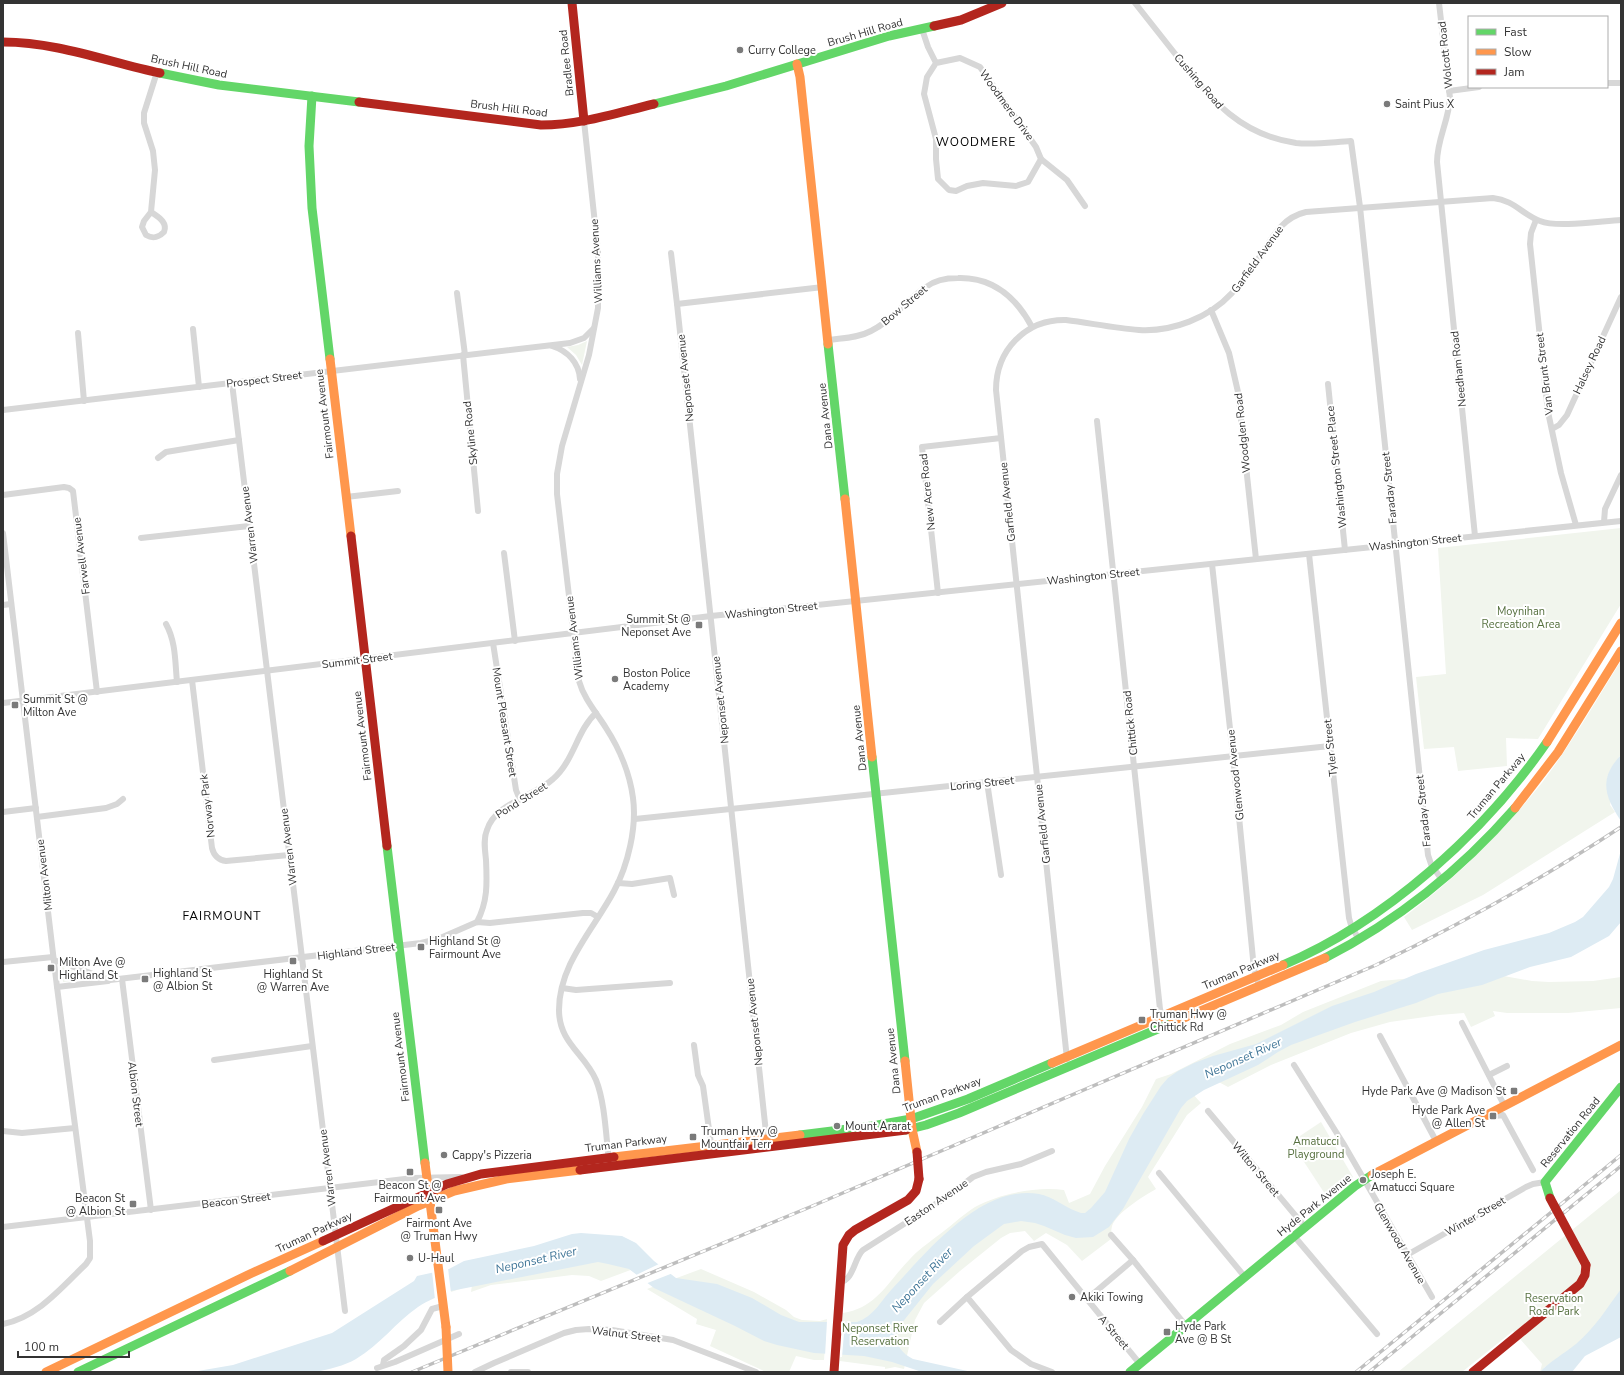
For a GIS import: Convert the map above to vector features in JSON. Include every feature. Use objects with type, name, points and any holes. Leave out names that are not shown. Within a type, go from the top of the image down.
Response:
[{"type":"main road","name":"Bradlee Road","points":[[572,3],[584,121]]},
{"type":"main road","name":"Brush Hill Road","points":[[3,42],[23,42],[55,46],[157,72],[215,84],[541,125],[562,125],[726,86],[889,36],[969,17],[1002,3]]},
{"type":"main road","name":"Dana Avenue","points":[[797,64],[800,77],[829,340],[912,1129],[917,1152],[919,1179],[916,1191],[908,1200],[849,1235],[842,1250],[834,1368]]},
{"type":"main road","name":"Fairmount Avenue","points":[[312,96],[309,146],[310,193],[426,1178],[446,1327],[448,1372]]},
{"type":"main road","name":"Truman Parkway","points":[[1257,982],[1352,928],[1398,897],[1434,868],[1475,829],[1504,798],[1530,766],[1552,734],[1621,623]]},
{"type":"main road","name":"Truman Parkway","points":[[78,1372],[337,1248],[429,1201],[454,1191],[494,1181],[712,1144],[767,1143],[855,1138],[912,1129],[959,1113],[1068,1062],[1257,982],[1324,959],[1359,940],[1395,917],[1442,880],[1490,834],[1534,784],[1574,727],[1621,651]]},
{"type":"main road","name":"Hyde Park Avenue","points":[[1130,1372],[1364,1180],[1621,1045]]},
{"type":"main road","name":"Truman Parkway","points":[[46,1372],[428,1191],[468,1177],[506,1170],[609,1162],[767,1143],[911,1119],[1068,1062]]},
{"type":"main road","name":"Reservation Road","points":[[1473,1372],[1580,1284],[1585,1277],[1587,1271],[1586,1264],[1550,1198],[1545,1182],[1621,1087]]},
{"type":"main road","points":[[229,1285],[235,1297]]},
{"type":"street","name":"Cushing Road","points":[[1134,3],[1208,95],[1233,117],[1263,133],[1288,141],[1303,143],[1351,141]]},
{"type":"street","name":"Wolcott Road","points":[[1439,3],[1449,91],[1449,109],[1439,141],[1437,154],[1440,202]]},
{"type":"street","points":[[922,29],[928,47],[936,63],[927,77],[924,94],[936,139],[938,179],[948,190],[956,190],[983,183],[1016,186],[1028,182],[1041,159],[1067,180],[1085,206]]},
{"type":"street","name":"Woodmere Drive","points":[[936,63],[960,58],[980,67],[1036,147],[1041,159]]},
{"type":"street","points":[[151,212],[155,165],[153,151],[145,127],[144,116],[157,72]]},
{"type":"street","points":[[1608,83],[1621,84]]},
{"type":"street","points":[[1449,91],[1472,88]]},
{"type":"street","name":"Williams Avenue","points":[[584,121],[599,266],[599,298],[596,326],[562,446],[557,481],[558,501],[580,686],[585,697],[609,733],[626,771],[633,792],[635,819],[630,846],[618,883],[572,960],[562,988],[558,1010],[560,1022],[566,1039],[591,1070],[599,1087],[609,1162]]},
{"type":"street","name":"Faraday Street","points":[[1351,141],[1360,207],[1428,855],[1442,880]]},
{"type":"street","name":"Garfield Avenue","points":[[1068,1062],[996,390],[998,371],[1002,358],[1012,343],[1032,327],[1048,321],[1060,320],[1152,330],[1169,328],[1186,323],[1211,310],[1227,298],[1236,289],[1286,220],[1306,212],[1360,207],[1498,199],[1514,205],[1536,220]]},
{"type":"street","name":"Needham Road","points":[[1440,202],[1475,536]]},
{"type":"street","points":[[1536,220],[1558,224],[1621,220]]},
{"type":"street","name":"Van Brunt Street","points":[[1536,220],[1531,233],[1530,244],[1547,406],[1561,473],[1576,525]]},
{"type":"street","name":"Neponset Avenue","points":[[671,253],[678,304],[767,1143]]},
{"type":"street","name":"Bow Street","points":[[829,340],[854,337],[872,331],[926,287],[937,281],[954,278],[979,279],[1002,290],[1016,303],[1032,327]]},
{"type":"street","points":[[678,304],[823,287]]},
{"type":"street","name":"Skyline Road","points":[[457,293],[478,511]]},
{"type":"street","name":"Halsey Road","points":[[1552,429],[1559,425],[1567,415],[1621,297]]},
{"type":"street","name":"Woodglen Road","points":[[1211,310],[1229,353],[1238,392],[1256,559]]},
{"type":"street","name":"Prospect Street","points":[[3,410],[548,345],[580,340],[588,336],[596,326]]},
{"type":"street","points":[[193,329],[199,387]]},
{"type":"street","points":[[78,333],[84,401]]},
{"type":"street","points":[[548,345],[562,350],[573,360],[578,369],[580,384]]},
{"type":"street","name":"Warren Avenue","points":[[232,382],[344,1311]]},
{"type":"street","name":"Washington Street Place","points":[[1328,384],[1344,550]]},
{"type":"street","name":"Chittick Road","points":[[1097,421],[1163,1021]]},
{"type":"street","name":"New Acre Road","points":[[938,593],[922,447],[1001,438]]},
{"type":"street","points":[[158,458],[166,452],[239,440]]},
{"type":"street","points":[[1604,522],[1605,509],[1621,475]]},
{"type":"street","name":"Farwell Avenue","points":[[3,495],[64,487],[73,491],[97,692]]},
{"type":"street","points":[[346,497],[398,491]]},
{"type":"street","name":"Washington Street","points":[[711,616],[1621,520]]},
{"type":"street","points":[[141,538],[249,526]]},
{"type":"street","name":"Milton Avenue","points":[[3,533],[57,986],[91,1247],[88,1262],[39,1308],[26,1316],[3,1324]]},
{"type":"street","points":[[504,553],[515,641]]},
{"type":"street","name":"Tyler Street","points":[[1309,554],[1349,918],[1352,928],[1359,940]]},
{"type":"street","name":"Glenwood Avenue","points":[[1212,564],[1257,982]]},
{"type":"street","points":[[3,605],[11,604]]},
{"type":"street","name":"Summit Street","points":[[3,703],[711,616]]},
{"type":"street","points":[[166,624],[172,637],[175,649],[178,682]]},
{"type":"street","name":"Mount Pleasant Street","points":[[493,643],[516,790],[520,800]]},
{"type":"street","name":"Norway Park","points":[[192,680],[212,848],[214,854],[220,860],[226,862],[289,855]]},
{"type":"street","name":"Pond Street","points":[[477,922],[482,914],[487,894],[484,845],[486,831],[496,814],[548,784],[556,777],[570,758],[589,722],[596,713]]},
{"type":"street","name":"Loring Street","points":[[635,819],[1330,746]]},
{"type":"street","points":[[987,782],[1001,875]]},
{"type":"street","points":[[37,817],[106,808],[117,804],[123,799]]},
{"type":"street","points":[[3,812],[36,808]]},
{"type":"street","points":[[618,883],[632,884],[670,878],[674,895]]},
{"type":"street","name":"Highland Street","points":[[57,986],[399,946],[433,940],[477,922],[490,923],[584,913],[591,913],[598,917]]},
{"type":"street","name":"Highland Street","points":[[3,962],[54,958],[110,980]]},
{"type":"street","name":"Albion Street","points":[[122,979],[151,1210]]},
{"type":"street","points":[[562,988],[576,990],[670,982]]},
{"type":"street","points":[[1462,1024],[1504,1106]]},
{"type":"street","points":[[1380,1036],[1436,1141]]},
{"type":"street","points":[[694,1045],[698,1075],[703,1086],[712,1144]]},
{"type":"street","points":[[214,1060],[312,1046]]},
{"type":"street","name":"Glenwood Avenue","points":[[1294,1065],[1343,1143],[1432,1297]]},
{"type":"street","points":[[1489,1075],[1507,1066]]},
{"type":"street","name":"Wilton Street","points":[[1208,1111],[1305,1227]]},
{"type":"street","points":[[1483,1117],[1503,1115],[1532,1170]]},
{"type":"street","points":[[3,1131],[22,1133],[75,1128]]},
{"type":"street","name":"Easton Avenue","points":[[840,1282],[844,1281],[848,1276],[859,1254],[863,1250],[948,1196],[973,1177],[986,1172],[1021,1164],[1052,1151]]},
{"type":"street","points":[[1159,1173],[1244,1277]]},
{"type":"street","name":"Beacon Street","points":[[3,1227],[330,1188],[426,1178],[468,1177]]},
{"type":"street","name":"Winter Street","points":[[1407,1255],[1526,1187],[1532,1184],[1545,1182]]},
{"type":"street","points":[[1111,1235],[1186,1326]]},
{"type":"street","points":[[1294,1236],[1377,1334]]},
{"type":"street","name":"A Street","points":[[967,1297],[1022,1251],[1029,1247],[1042,1244],[1140,1364]]},
{"type":"street","points":[[1087,1299],[1133,1260]]},
{"type":"street","points":[[940,1322],[967,1297],[1011,1350],[1024,1360],[1052,1372]]},
{"type":"street","points":[[442,1303],[432,1309],[421,1330],[404,1346],[384,1360],[380,1366],[395,1362],[459,1334]]},
{"type":"street","name":"Walnut Street","points":[[480,1371],[564,1334],[576,1330],[590,1329],[612,1330],[672,1340],[756,1372]]},
{"type":"street","points":[[510,1372],[528,1372]]},
{"type":"green space","points":[[587,341],[582,365],[576,355],[567,347],[578,345]]},
{"type":"green space","name":"Moynihan Recreation Area","points":[[1621,528],[1621,604],[1538,739],[1506,738],[1507,766],[1458,771],[1454,747],[1424,749],[1416,677],[1446,674],[1438,548]]},
{"type":"green space","points":[[1621,661],[1621,755],[1619,757],[1610,805],[1615,812],[1483,895],[1412,930],[1404,917],[1477,855],[1526,803],[1562,754]]},
{"type":"green space","points":[[62,967],[93,978],[63,982]]},
{"type":"green space","name":"Neponset River Reservation","points":[[1498,975],[1532,981],[1549,982],[1593,981],[1621,977],[1621,1008],[1568,1013],[1507,1013],[1493,1011],[1495,1016],[1471,1027],[1464,1013],[1390,1022],[1351,1033],[1271,1065],[1228,1087],[1215,1080],[1191,1092],[1201,1103],[1187,1115],[1148,1177],[1156,1189],[1131,1205],[1119,1215],[1112,1226],[1111,1239],[1082,1261],[1067,1245],[1046,1233],[1034,1241],[1025,1231],[1010,1233],[1001,1238],[960,1271],[924,1303],[915,1320],[904,1369],[895,1367],[885,1369],[885,1367],[840,1361],[843,1313],[865,1306],[873,1300],[916,1253],[975,1207],[995,1198],[1030,1190],[1064,1190],[1069,1203],[1090,1194],[1105,1166],[1142,1107],[1156,1079],[1171,1074],[1230,1044],[1281,1025],[1303,1012],[1381,981],[1413,978]]},
{"type":"green space","name":"Amatucci Playground","points":[[1321,1122],[1353,1177],[1327,1197],[1291,1142]]},
{"type":"green space","name":"Reservation Road Park","points":[[1621,1190],[1621,1290],[1593,1330],[1576,1346],[1540,1372],[1542,1364],[1513,1331],[1462,1372],[1398,1372]]},
{"type":"green space","points":[[568,1252],[644,1265],[601,1281],[589,1276],[572,1275],[491,1285],[471,1292],[472,1285],[451,1292],[450,1280]]},
{"type":"green space","name":"Neponset River Reservation","points":[[701,1269],[754,1292],[786,1310],[794,1317],[802,1320],[820,1321],[827,1319],[824,1360],[814,1360],[796,1356],[789,1372],[766,1372],[710,1346],[716,1330],[696,1324],[697,1319],[647,1289]]},
{"type":"water","points":[[1621,755],[1621,821],[1611,804],[1606,788],[1609,772]]},
{"type":"water","name":"Neponset River","points":[[1621,850],[1621,922],[1609,936],[1571,957],[1530,967],[1482,985],[1438,994],[1416,1003],[1355,1022],[1291,1045],[1258,1065],[1204,1090],[1187,1101],[1181,1108],[1123,1209],[1109,1227],[1093,1237],[1076,1238],[1035,1223],[1021,1221],[1004,1224],[974,1246],[933,1284],[897,1329],[896,1334],[897,1343],[901,1350],[913,1359],[972,1372],[922,1372],[892,1362],[864,1356],[814,1353],[777,1345],[764,1341],[654,1288],[629,1269],[598,1262],[451,1291],[418,1307],[402,1319],[373,1347],[347,1364],[316,1372],[192,1372],[233,1365],[332,1333],[414,1281],[417,1276],[449,1269],[464,1261],[534,1246],[572,1234],[581,1233],[622,1236],[636,1243],[654,1261],[676,1278],[717,1284],[752,1298],[781,1315],[799,1322],[857,1322],[868,1316],[922,1257],[957,1224],[976,1210],[996,1199],[1017,1194],[1039,1194],[1049,1197],[1076,1211],[1085,1213],[1105,1192],[1129,1139],[1161,1086],[1168,1078],[1178,1071],[1213,1056],[1256,1044],[1332,1006],[1374,992],[1416,974],[1484,950],[1549,933],[1575,922],[1583,917],[1609,887],[1613,879]]},
{"type":"water","points":[[1621,1289],[1621,1337],[1585,1356],[1572,1372],[1540,1372],[1548,1364],[1583,1338]]},
{"type":"pier","points":[[661,1263],[673,1273],[645,1284],[634,1276]]},
{"type":"pier","points":[[448,1268],[451,1293],[435,1300],[432,1271]]},
{"type":"pier","points":[[827,1321],[845,1321],[842,1357],[825,1356]]},
{"type":"railway","points":[[412,1372],[810,1207],[1376,965],[1501,900],[1561,865],[1621,827]]},
{"type":"railway","points":[[1356,1372],[1621,1155]]},
{"type":"railway","points":[[1369,1372],[1621,1166]]},
{"type":"traffic: fast","points":[[654,104],[726,86],[889,36],[934,26]]},
{"type":"traffic: fast","points":[[160,73],[219,85],[359,102]]},
{"type":"traffic: fast","points":[[312,96],[309,146],[312,208],[330,359]]},
{"type":"traffic: fast","points":[[828,344],[845,499]]},
{"type":"traffic: fast","points":[[1283,965],[1321,947],[1358,925],[1395,900],[1430,872],[1494,809],[1522,776],[1547,742]]},
{"type":"traffic: fast","points":[[872,757],[905,1061]]},
{"type":"traffic: fast","points":[[1325,958],[1378,927],[1427,892],[1473,853],[1515,808]]},
{"type":"traffic: fast","points":[[387,846],[425,1163]]},
{"type":"traffic: fast","points":[[906,1130],[926,1125],[959,1113],[1172,1023]]},
{"type":"traffic: fast","points":[[800,1135],[872,1126],[911,1119],[968,1099],[1052,1063]]},
{"type":"traffic: fast","points":[[1550,1198],[1545,1182],[1621,1087]]},
{"type":"traffic: fast","points":[[1130,1372],[1355,1186],[1372,1175]]},
{"type":"traffic: fast","points":[[78,1372],[290,1271]]},
{"type":"traffic: slow","points":[[797,64],[800,77],[828,344]]},
{"type":"traffic: slow","points":[[330,359],[351,536]]},
{"type":"traffic: slow","points":[[845,499],[872,757]]},
{"type":"traffic: slow","points":[[1547,742],[1621,623]]},
{"type":"traffic: slow","points":[[1515,808],[1558,752],[1621,651]]},
{"type":"traffic: slow","points":[[1172,1023],[1325,958]]},
{"type":"traffic: slow","points":[[1052,1063],[1283,965]]},
{"type":"traffic: slow","points":[[1372,1175],[1621,1045]]},
{"type":"traffic: slow","points":[[905,1061],[912,1129],[917,1152]]},
{"type":"traffic: slow","points":[[614,1157],[800,1135]]},
{"type":"traffic: slow","points":[[425,1163],[446,1327]]},
{"type":"traffic: slow","points":[[290,1271],[418,1206],[454,1191],[506,1179],[580,1170]]},
{"type":"traffic: slow","points":[[46,1372],[252,1273],[323,1241]]},
{"type":"traffic: slow","points":[[446,1327],[448,1372]]},
{"type":"traffic: jam","points":[[572,3],[584,121]]},
{"type":"traffic: jam","points":[[934,26],[961,20],[1002,3]]},
{"type":"traffic: jam","points":[[3,42],[43,45],[82,53],[160,73]]},
{"type":"traffic: jam","points":[[359,102],[541,125],[584,121],[654,104]]},
{"type":"traffic: jam","points":[[351,536],[387,846]]},
{"type":"traffic: jam","points":[[580,1170],[906,1130]]},
{"type":"traffic: jam","points":[[917,1152],[919,1179]]},
{"type":"traffic: jam","points":[[323,1241],[447,1184],[481,1174],[614,1157]]},
{"type":"traffic: jam","points":[[834,1372],[843,1245],[849,1235],[855,1230],[908,1200],[916,1191],[919,1179]]},
{"type":"traffic: jam","points":[[1550,1198],[1586,1265]]},
{"type":"traffic: jam","points":[[1473,1372],[1580,1284],[1585,1275],[1586,1265]]},
{"type":"place","name":"Curry College","points":[[740,50]]},
{"type":"place","name":"Saint Pius X","points":[[1387,104]]},
{"type":"place","name":"Summit St @ Neponset Ave","points":[[699,625]]},
{"type":"place","name":"Boston Police Academy","points":[[615,679]]},
{"type":"place","name":"Summit St @ Milton Ave","points":[[15,705]]},
{"type":"place","name":"Highland St @ Fairmount Ave","points":[[421,947]]},
{"type":"place","name":"Highland St @ Warren Ave","points":[[293,961]]},
{"type":"place","name":"Milton Ave @ Highland St","points":[[51,968]]},
{"type":"place","name":"Highland St @ Albion St","points":[[145,979]]},
{"type":"place","name":"Truman Hwy @ Chittick Rd","points":[[1142,1020]]},
{"type":"place","name":"Hyde Park Ave @ Madison St","points":[[1514,1091]]},
{"type":"place","name":"Hyde Park Ave @ Allen St","points":[[1493,1116]]},
{"type":"place","name":"Mount Ararat","points":[[837,1126]]},
{"type":"place","name":"Truman Hwy @ Mountfair Terr","points":[[693,1137]]},
{"type":"place","name":"Cappy's Pizzeria","points":[[444,1155]]},
{"type":"place","name":"Beacon St @ Fairmount Ave","points":[[410,1172]]},
{"type":"place","name":"Joseph E. Amatucci Square","points":[[1363,1180]]},
{"type":"place","name":"Beacon St @ Albion St","points":[[133,1204]]},
{"type":"place","name":"Fairmont Ave @ Truman Hwy","points":[[439,1210]]},
{"type":"place","name":"U-Haul","points":[[410,1258]]},
{"type":"place","name":"Akiki Towing","points":[[1072,1297]]},
{"type":"place","name":"Hyde Park Ave @ B St","points":[[1167,1332]]},
{"type":"district","name":"WOODMERE","points":[[976,142]]},
{"type":"district","name":"FAIRMOUNT","points":[[222,916]]}]
